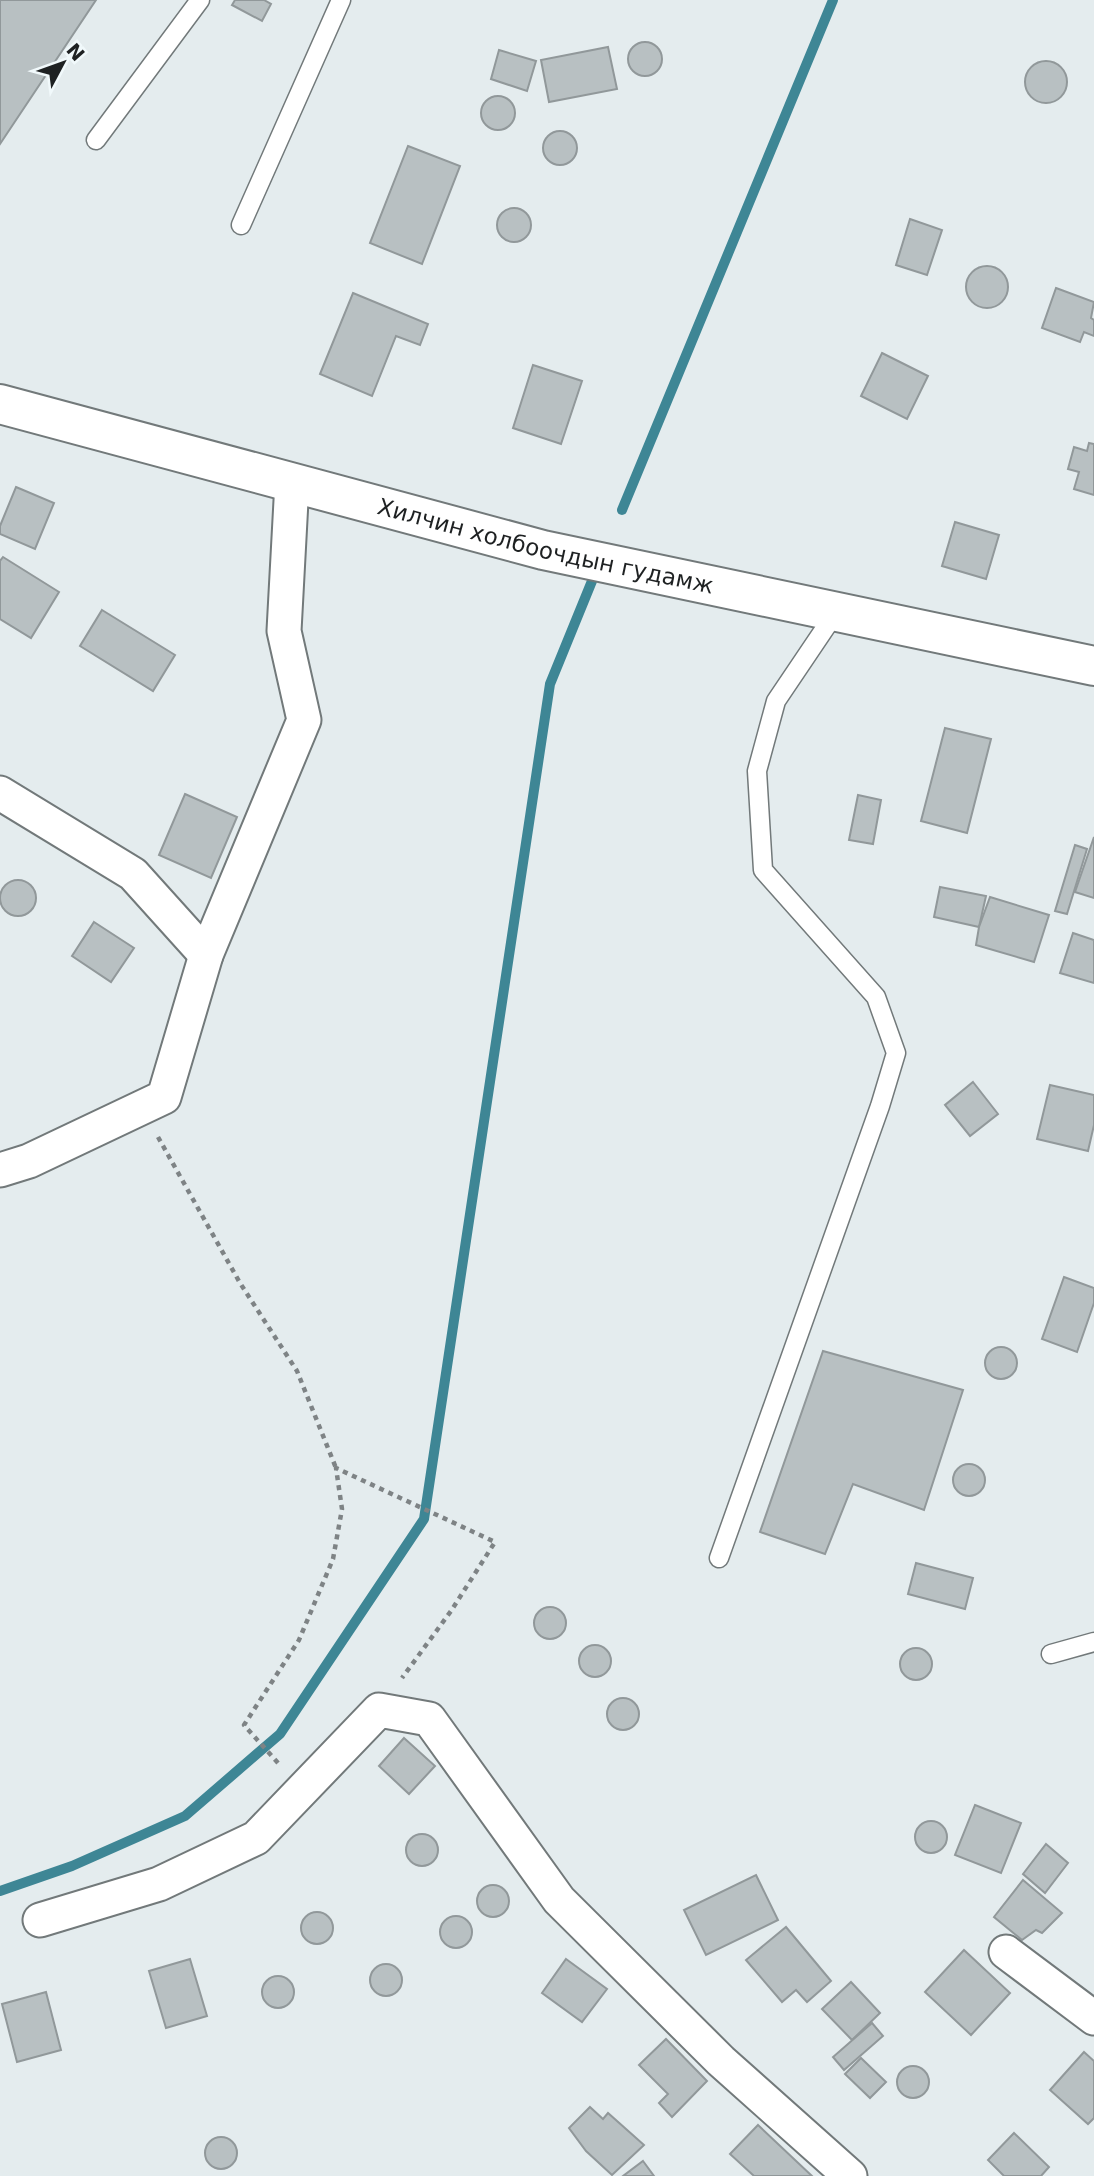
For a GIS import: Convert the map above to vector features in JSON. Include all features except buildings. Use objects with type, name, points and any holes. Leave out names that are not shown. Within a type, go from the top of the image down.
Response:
[{"type":"main road","name":"Хилчин холбоочдын гудамж","points":[[0,404],[543,550],[1094,667]]},
{"type":"street","points":[[0,1142],[14,1165],[163,1097],[206,955],[304,720],[284,631],[292,482]]},
{"type":"street","points":[[0,793],[133,873],[206,955]]},
{"type":"street","points":[[40,1920],[159,1884],[256,1838],[379,1710],[429,1719],[559,1900],[721,2062],[850,2176]]},
{"type":"street","points":[[1006,1951],[1094,2018]]},
{"type":"lane","points":[[96,140],[200,0]]},
{"type":"lane","points":[[241,225],[341,0]]},
{"type":"lane","points":[[719,1558],[897,1053],[876,997],[763,870],[757,771],[776,701],[836,612]]},
{"type":"lane","points":[[1051,1654],[1094,1642]]},
{"type":"path","points":[[142,1107],[233,1272],[298,1371],[336,1468],[342,1508],[333,1559],[299,1640],[244,1725],[276,1761]]},
{"type":"path","points":[[336,1468],[495,1542],[451,1611],[379,1710]]},
{"type":"waterway","points":[[622,510],[833,0]]},
{"type":"waterway","points":[[0,1891],[72,1866],[185,1816],[280,1734],[424,1519],[550,684],[592,581]]}]
